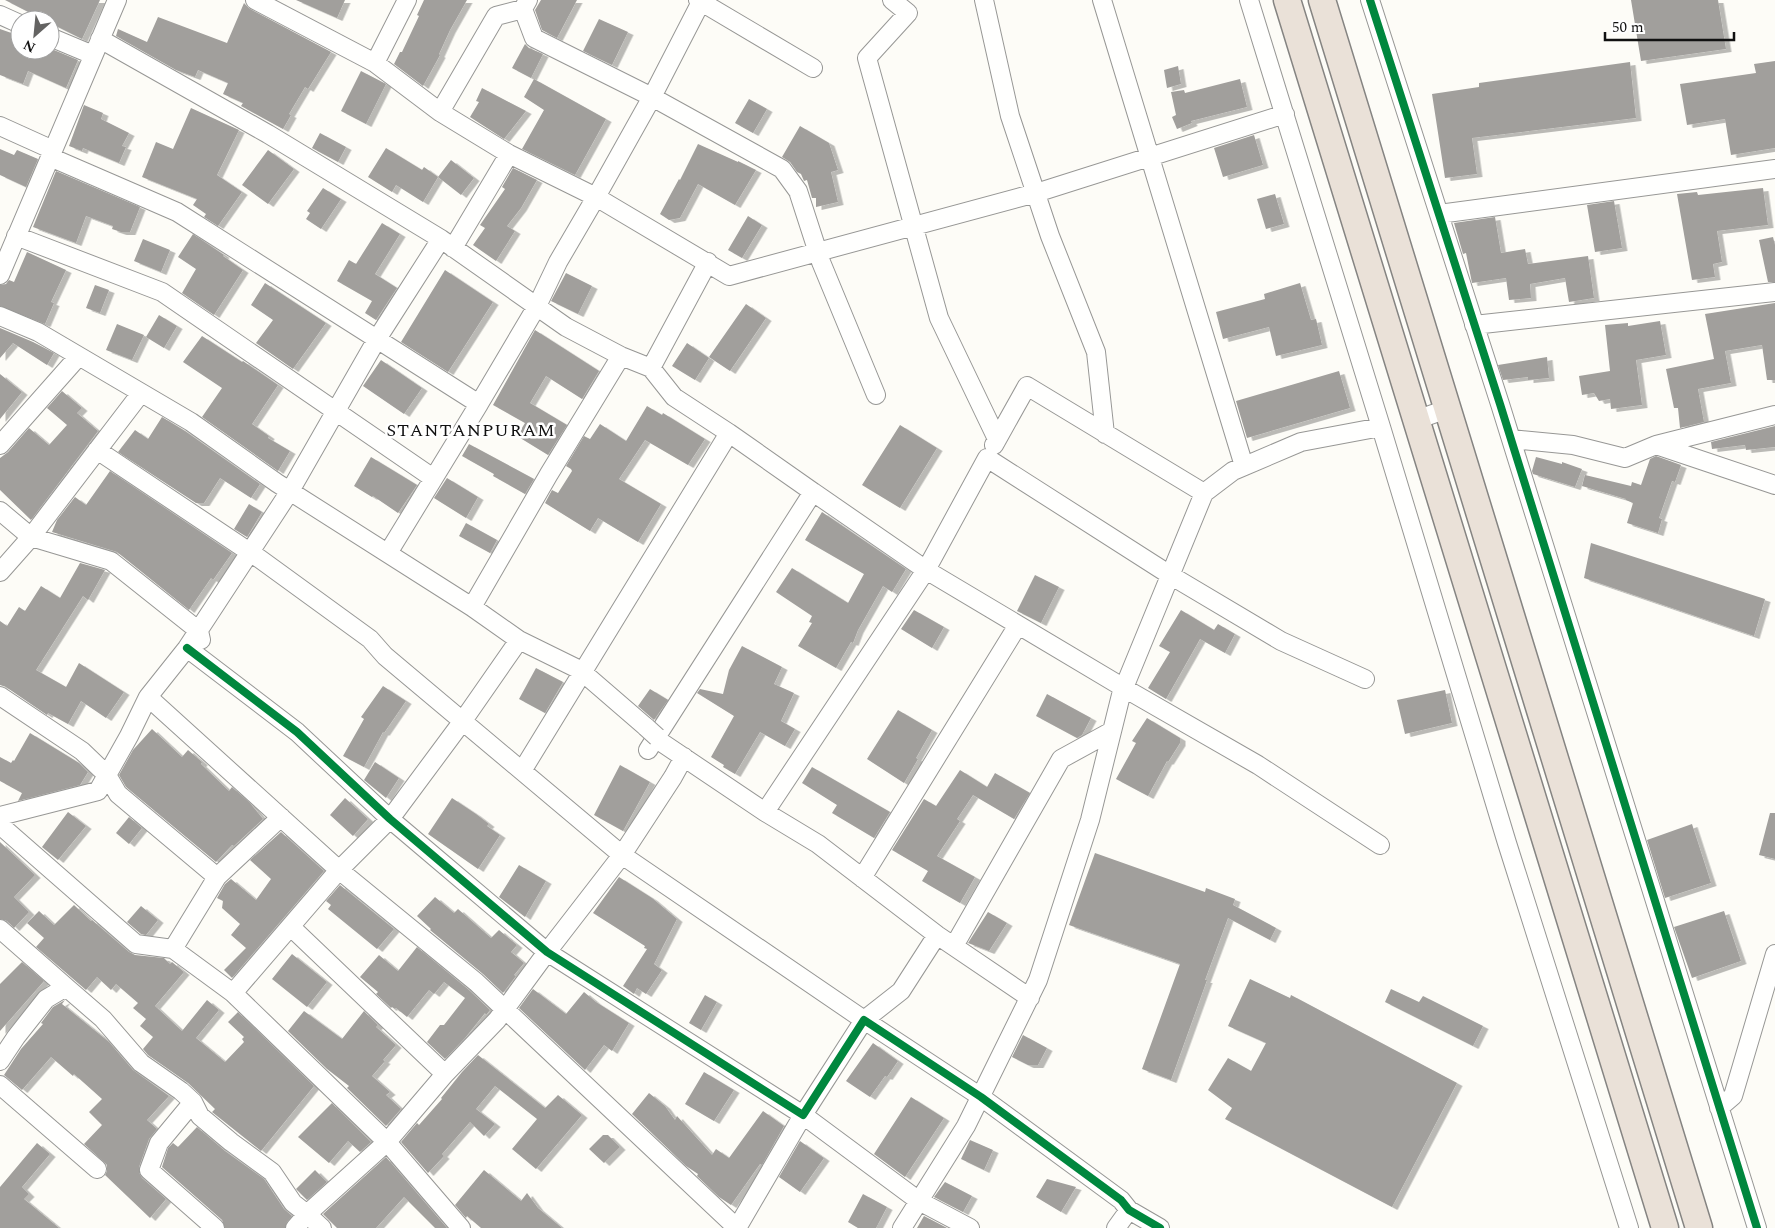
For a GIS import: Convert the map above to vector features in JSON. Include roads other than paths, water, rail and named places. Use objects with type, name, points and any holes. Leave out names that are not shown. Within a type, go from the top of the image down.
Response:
[{"type":"highway","points":[[1287,0],[1665,1228]]},
{"type":"highway","points":[[1322,0],[1699,1228]]},
{"type":"street","points":[[0,275],[9,241],[51,154],[117,0]]},
{"type":"street","points":[[255,0],[375,63],[440,112],[509,154],[596,197],[729,276],[1036,193],[1285,114]]},
{"type":"street","points":[[375,63],[407,0]]},
{"type":"street","points":[[892,0],[908,13],[867,58],[939,318],[997,439]]},
{"type":"street","points":[[984,0],[1010,116],[1050,236],[1096,352],[1105,434]]},
{"type":"street","points":[[1102,0],[1244,466]]},
{"type":"street","points":[[1249,0],[1381,427],[1506,843],[1628,1228]]},
{"type":"street","points":[[1370,0],[1511,439],[1757,1228]]},
{"type":"street","points":[[388,553],[537,306],[558,262],[652,97],[700,1],[813,68]]},
{"type":"street","points":[[440,112],[496,16],[525,5],[534,38],[652,97],[782,169],[798,191],[821,262],[876,396]]},
{"type":"street","points":[[100,39],[268,134],[447,244],[566,327],[621,356],[651,368],[674,397],[926,570],[1258,765],[1380,845]]},
{"type":"street","points":[[60,41],[93,55]]},
{"type":"street","points":[[0,126],[51,154],[177,212],[479,404]]},
{"type":"street","points":[[0,816],[98,791],[129,736],[148,697],[187,648],[290,491],[377,340],[447,244],[509,154]]},
{"type":"street","points":[[1439,214],[1775,169]]},
{"type":"street","points":[[9,241],[162,292],[433,478]]},
{"type":"street","points":[[651,368],[708,262]]},
{"type":"street","points":[[1474,324],[1775,292]]},
{"type":"street","points":[[0,316],[38,332],[191,422],[290,491],[472,607],[519,640],[580,670],[651,738],[684,757],[765,812],[818,844],[937,936],[1030,998]]},
{"type":"street","points":[[0,445],[78,356]]},
{"type":"street","points":[[472,607],[548,474],[621,356]]},
{"type":"street","points":[[765,812],[926,570],[1027,386],[1204,493]]},
{"type":"street","points":[[0,572],[31,538],[141,393]]},
{"type":"street","points":[[1416,420],[1447,409]]},
{"type":"street","points":[[1511,439],[1573,445],[1625,458],[1656,445],[1775,415]]},
{"type":"street","points":[[902,1228],[966,1126],[1038,980],[1090,820],[1124,688],[1204,493],[1233,471],[1301,442],[1381,427]]},
{"type":"street","points":[[522,771],[729,433]]},
{"type":"street","points":[[1656,445],[1775,485]]},
{"type":"street","points":[[97,450],[250,553],[370,639],[385,656],[622,855],[981,1098],[1121,1200],[1128,1210],[1160,1228]]},
{"type":"street","points":[[986,458],[1282,642],[1365,679]]},
{"type":"street","points":[[651,738],[813,492]]},
{"type":"street","points":[[0,511],[31,538],[111,561],[198,630],[213,668]]},
{"type":"street","points":[[862,878],[1018,625]]},
{"type":"street","points":[[233,993],[340,870],[390,820],[519,640]]},
{"type":"street","points":[[187,648],[297,732],[390,820],[547,952],[803,1115],[919,1201],[970,1228]]},
{"type":"street","points":[[0,696],[82,751],[107,775],[118,794],[217,877]]},
{"type":"street","points":[[148,697],[340,870],[476,982],[737,1228],[803,1115],[864,1020],[901,991],[937,936]]},
{"type":"street","points":[[954,946],[1061,759],[1112,731]]},
{"type":"street","points":[[295,1228],[307,1214],[386,1142],[445,1074],[497,1020],[622,855],[684,757]]},
{"type":"street","points":[[173,949],[217,877],[281,817]]},
{"type":"street","points":[[0,825],[136,944],[173,949],[233,993],[386,1142],[460,1228]]},
{"type":"street","points":[[291,927],[445,1074]]},
{"type":"street","points":[[0,929],[104,1019],[141,1063],[181,1091],[193,1102],[200,1116],[272,1172],[294,1203],[322,1228]]},
{"type":"street","points":[[1719,1108],[1733,1096],[1775,954]]},
{"type":"street","points":[[0,1061],[46,999],[66,987]]},
{"type":"street","points":[[0,1086],[97,1169]]},
{"type":"street","points":[[193,1102],[159,1143],[149,1170],[215,1228]]},
{"type":"street","points":[[1116,1228],[1128,1210]]},
{"type":"district","name":"STANTANPURAM","points":[[471,430]]}]
